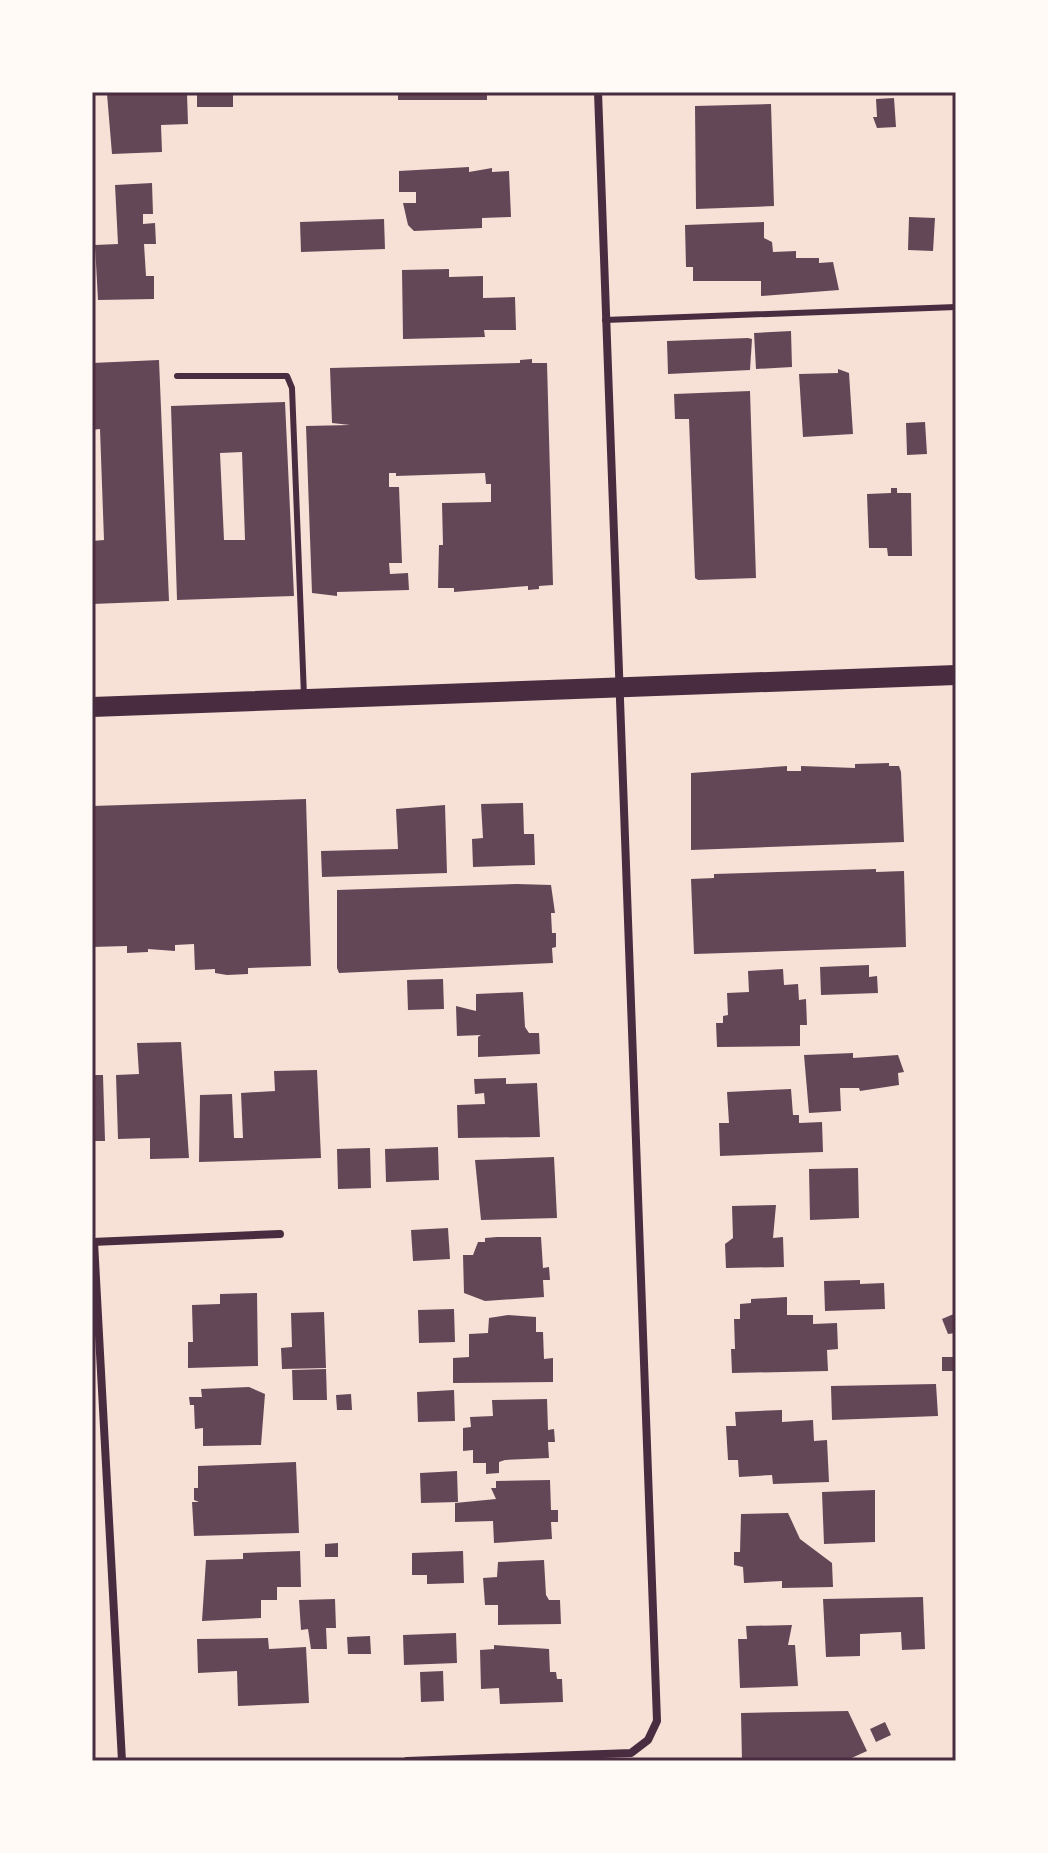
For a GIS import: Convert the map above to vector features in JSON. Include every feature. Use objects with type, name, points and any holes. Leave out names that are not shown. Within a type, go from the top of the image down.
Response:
[{"type":"main road","points":[[92,707],[956,675]]},
{"type":"street","points":[[407,1761],[631,1753],[648,1740],[657,1721],[598,92]]},
{"type":"street","points":[[122,1761],[93,1242],[280,1234]]},
{"type":"lane","points":[[605,320],[956,307]]},
{"type":"lane","points":[[177,376],[287,376],[292,388],[305,699]]},
{"type":"building","points":[[197,92],[233,92],[233,107],[197,107]]},
{"type":"building","points":[[398,92],[487,92],[487,100],[398,100]]},
{"type":"building","points":[[187,93],[188,124],[161,125],[162,152],[112,154],[107,94]]},
{"type":"building","points":[[894,98],[896,127],[877,128],[873,117],[877,117],[876,99]]},
{"type":"building","points":[[771,104],[774,206],[696,209],[695,106]]},
{"type":"building","points":[[469,167],[469,172],[492,168],[492,172],[509,171],[511,217],[482,218],[482,228],[414,231],[408,225],[403,203],[416,203],[416,192],[399,192],[399,171]]},
{"type":"building","points":[[152,183],[153,214],[143,214],[143,224],[155,223],[156,244],[144,244],[146,276],[154,276],[154,299],[98,300],[95,245],[118,244],[115,185]]},
{"type":"building","points":[[909,217],[935,218],[933,251],[908,250]]},
{"type":"building","points":[[384,219],[385,249],[301,252],[300,222]]},
{"type":"building","points":[[764,222],[764,238],[772,242],[773,252],[796,251],[796,258],[819,258],[819,263],[833,262],[839,290],[761,296],[761,281],[693,281],[693,267],[686,267],[685,225]]},
{"type":"building","points":[[449,269],[449,277],[483,276],[483,298],[515,297],[516,330],[484,330],[485,337],[403,339],[402,270]]},
{"type":"building","points":[[791,331],[792,367],[756,369],[754,333]]},
{"type":"building","points":[[752,339],[750,370],[668,374],[667,341]]},
{"type":"building","points":[[532,359],[532,363],[547,363],[553,585],[528,590],[528,586],[454,592],[454,588],[438,588],[439,545],[443,545],[442,503],[491,502],[491,484],[486,484],[485,473],[396,476],[396,473],[389,473],[389,487],[399,487],[402,563],[389,563],[390,574],[408,573],[409,590],[337,592],[337,596],[312,593],[306,426],[350,425],[332,423],[330,368],[520,363],[520,360]]},
{"type":"building","points":[[159,360],[169,601],[92,604],[92,541],[104,540],[100,429],[92,430],[92,363]]},
{"type":"building","points":[[838,369],[849,373],[853,434],[803,437],[799,374],[838,373]]},
{"type":"building","points":[[750,391],[756,578],[698,580],[695,578],[689,419],[675,419],[674,394]]},
{"type":"building","points":[[285,402],[294,596],[177,600],[171,406]],"holes":[[[242,452],[245,540],[224,540],[220,453]]]},
{"type":"building","points":[[925,422],[927,454],[907,455],[906,423]]},
{"type":"building","points":[[891,488],[897,488],[897,493],[911,493],[912,556],[888,556],[887,548],[869,548],[867,494],[891,493]]},
{"type":"building","points":[[889,763],[889,766],[899,766],[901,772],[904,842],[691,850],[691,773],[787,766],[787,771],[801,771],[801,766],[855,768],[855,764]]},
{"type":"building","points":[[306,799],[311,966],[248,968],[248,974],[227,975],[215,973],[215,969],[195,970],[194,944],[175,945],[175,951],[148,949],[148,952],[127,953],[127,946],[92,947],[92,806]]},
{"type":"building","points":[[523,803],[524,834],[534,834],[535,865],[473,867],[472,839],[483,838],[481,804]]},
{"type":"building","points":[[445,805],[447,873],[322,877],[321,851],[398,849],[396,809]]},
{"type":"building","points":[[876,869],[876,872],[904,871],[906,947],[694,954],[691,879],[714,878],[714,874]]},
{"type":"building","points":[[551,885],[555,913],[551,913],[552,933],[556,933],[556,947],[552,948],[553,963],[339,973],[337,890]]},
{"type":"building","points":[[869,965],[869,977],[877,976],[878,993],[821,995],[820,967]]},
{"type":"building","points":[[783,969],[784,985],[798,984],[799,1000],[806,999],[807,1025],[800,1025],[800,1046],[717,1047],[716,1023],[723,1023],[723,1016],[728,1015],[727,993],[749,992],[748,971]]},
{"type":"building","points":[[443,979],[444,1009],[408,1010],[407,980]]},
{"type":"building","points":[[523,992],[525,1027],[529,1033],[539,1033],[540,1054],[478,1057],[478,1037],[481,1035],[457,1036],[456,1006],[476,1011],[476,994]]},
{"type":"building","points":[[181,1042],[189,1158],[150,1159],[150,1138],[118,1139],[116,1075],[139,1074],[137,1043]]},
{"type":"building","points":[[853,1053],[853,1058],[898,1055],[904,1072],[898,1073],[899,1085],[860,1091],[859,1088],[840,1088],[841,1111],[809,1113],[804,1055]]},
{"type":"building","points":[[317,1070],[321,1158],[199,1162],[200,1095],[232,1094],[234,1138],[243,1138],[241,1093],[275,1091],[274,1071]]},
{"type":"building","points":[[92,1075],[103,1075],[105,1141],[92,1141]]},
{"type":"building","points":[[506,1078],[506,1084],[537,1083],[540,1137],[458,1138],[457,1105],[485,1104],[484,1093],[475,1094],[474,1079]]},
{"type":"building","points":[[791,1089],[793,1115],[799,1115],[799,1123],[822,1122],[823,1152],[720,1156],[719,1123],[729,1123],[727,1092]]},
{"type":"building","points":[[438,1147],[439,1180],[386,1182],[385,1149]]},
{"type":"building","points":[[370,1148],[371,1188],[338,1189],[337,1149]]},
{"type":"building","points":[[554,1157],[557,1218],[481,1220],[475,1160]]},
{"type":"building","points":[[858,1168],[859,1218],[810,1220],[809,1169]]},
{"type":"building","points":[[776,1205],[773,1238],[783,1237],[784,1267],[726,1268],[725,1244],[733,1238],[732,1206]]},
{"type":"building","points":[[448,1228],[450,1259],[413,1261],[411,1230]]},
{"type":"building","points":[[541,1237],[543,1268],[549,1267],[550,1280],[543,1280],[544,1297],[485,1301],[464,1293],[463,1255],[473,1255],[478,1242],[485,1242],[485,1238]]},
{"type":"building","points":[[860,1280],[860,1284],[884,1283],[885,1309],[825,1311],[824,1281]]},
{"type":"building","points":[[257,1293],[258,1366],[188,1368],[188,1342],[193,1342],[192,1305],[220,1304],[220,1294]]},
{"type":"building","points":[[787,1297],[787,1315],[813,1315],[813,1324],[837,1323],[838,1349],[827,1350],[828,1371],[732,1373],[734,1319],[740,1319],[740,1304],[751,1303],[751,1299]]},
{"type":"building","points":[[454,1309],[455,1342],[419,1343],[418,1310]]},
{"type":"building","points":[[324,1312],[326,1368],[282,1369],[281,1348],[292,1347],[291,1313]]},
{"type":"building","points":[[956,1313],[956,1333],[948,1334],[942,1319]]},
{"type":"building","points":[[508,1315],[536,1317],[536,1332],[543,1332],[544,1359],[553,1358],[553,1382],[453,1383],[453,1358],[469,1357],[469,1334],[488,1333],[489,1318]]},
{"type":"building","points":[[942,1357],[955,1357],[956,1371],[942,1371]]},
{"type":"building","points":[[326,1369],[327,1400],[293,1400],[292,1370]]},
{"type":"building","points":[[936,1384],[938,1416],[832,1420],[831,1386]]},
{"type":"building","points":[[249,1387],[265,1394],[261,1445],[203,1446],[203,1428],[195,1429],[194,1405],[190,1405],[189,1397],[202,1397],[201,1389]]},
{"type":"building","points":[[454,1390],[455,1421],[418,1422],[417,1392]]},
{"type":"building","points":[[351,1394],[352,1410],[337,1410],[336,1395]]},
{"type":"building","points":[[547,1399],[548,1430],[554,1429],[555,1442],[548,1442],[549,1458],[505,1460],[499,1462],[499,1473],[486,1474],[486,1463],[473,1463],[473,1450],[463,1451],[463,1428],[471,1427],[470,1417],[493,1416],[492,1400]]},
{"type":"building","points":[[782,1410],[782,1422],[813,1420],[814,1441],[827,1440],[829,1482],[773,1484],[772,1475],[739,1477],[738,1460],[728,1460],[726,1426],[736,1426],[735,1412]]},
{"type":"building","points":[[296,1462],[299,1533],[194,1536],[192,1502],[199,1502],[194,1500],[194,1488],[198,1488],[198,1466]]},
{"type":"building","points":[[457,1471],[458,1502],[421,1503],[420,1473]]},
{"type":"building","points":[[550,1480],[551,1510],[558,1510],[558,1522],[551,1522],[552,1539],[494,1543],[493,1521],[455,1522],[455,1503],[496,1499],[491,1488],[496,1488],[496,1481]]},
{"type":"building","points":[[875,1490],[875,1542],[824,1544],[822,1492]]},
{"type":"building","points":[[788,1513],[800,1539],[832,1563],[833,1587],[782,1588],[782,1581],[744,1583],[743,1567],[734,1565],[734,1552],[740,1552],[741,1514]]},
{"type":"building","points":[[338,1543],[338,1557],[325,1557],[325,1544]]},
{"type":"building","points":[[300,1551],[301,1587],[277,1587],[277,1600],[261,1600],[261,1618],[202,1621],[206,1560],[243,1559],[243,1553]]},
{"type":"building","points":[[463,1551],[464,1583],[427,1584],[427,1575],[412,1575],[412,1553]]},
{"type":"building","points":[[544,1560],[546,1595],[549,1600],[560,1600],[561,1624],[498,1625],[498,1605],[485,1605],[483,1578],[497,1577],[498,1562]]},
{"type":"building","points":[[923,1597],[925,1649],[902,1650],[901,1632],[860,1634],[860,1656],[826,1657],[823,1599]]},
{"type":"building","points":[[335,1599],[336,1628],[326,1628],[327,1649],[311,1649],[308,1629],[301,1630],[299,1600]]},
{"type":"building","points":[[792,1625],[788,1645],[795,1645],[798,1686],[740,1688],[738,1639],[747,1639],[746,1626]]},
{"type":"building","points":[[456,1633],[457,1663],[404,1665],[403,1635]]},
{"type":"building","points":[[370,1636],[371,1654],[348,1654],[347,1637]]},
{"type":"building","points":[[268,1638],[269,1649],[306,1647],[309,1703],[238,1706],[237,1671],[198,1673],[197,1639]]},
{"type":"building","points":[[494,1645],[549,1649],[550,1672],[556,1672],[557,1679],[562,1679],[563,1702],[500,1704],[499,1688],[481,1689],[480,1650],[494,1649]]},
{"type":"building","points":[[443,1671],[444,1701],[421,1702],[420,1672]]},
{"type":"building","points":[[848,1711],[867,1751],[845,1761],[742,1761],[741,1713]]},
{"type":"building","points":[[885,1722],[891,1735],[876,1742],[870,1729]]}]
